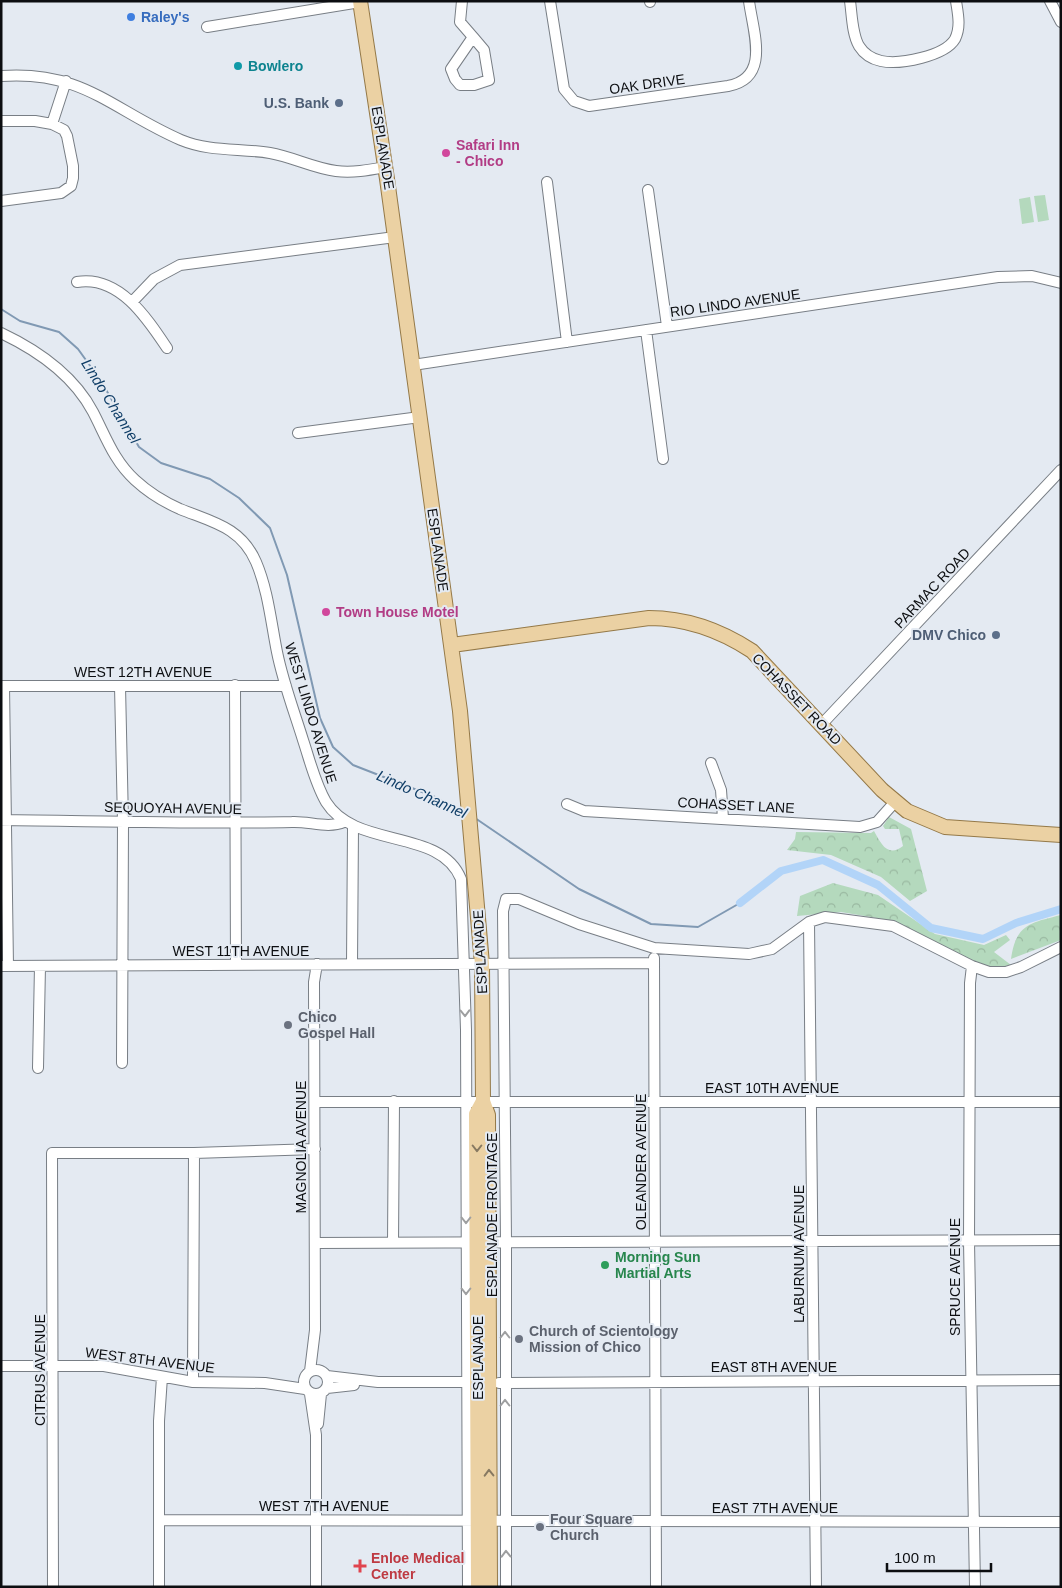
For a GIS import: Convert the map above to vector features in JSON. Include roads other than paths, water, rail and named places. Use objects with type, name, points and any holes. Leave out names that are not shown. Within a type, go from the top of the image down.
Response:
[{"type":"main road","name":"ESPLANADE","points":[[360,2],[386,167],[452,645],[475,864],[482,964],[482,1101],[476,1114],[478,1587]]},
{"type":"main road","name":"COHASSET ROAD","points":[[452,645],[649,618],[690,622],[719,632],[752,651],[894,803],[919,818],[945,827],[1061,835]]},
{"type":"main road","name":"ESPLANADE","points":[[478,1522],[490,1587]]},
{"type":"street","points":[[462,1],[460,22],[473,36],[484,50],[489,80],[474,85],[460,85],[451,69],[473,36]]},
{"type":"street","name":"OAK DRIVE","points":[[550,1],[564,89],[574,101],[589,106],[728,86],[744,81],[753,71],[757,58],[749,1]]},
{"type":"street","points":[[850,1],[859,46],[872,58],[888,62],[934,55],[948,47],[955,38],[959,28],[956,1]]},
{"type":"street","points":[[1050,1],[1061,22]]},
{"type":"street","points":[[207,27],[360,2]]},
{"type":"street","points":[[1,76],[36,75],[66,81],[87,89],[168,134],[198,146],[222,150],[270,153],[338,172],[386,167]]},
{"type":"street","points":[[52,124],[66,81]]},
{"type":"street","points":[[1,122],[35,121],[52,124],[64,130],[67,136],[73,174],[70,186],[61,193],[1,202]]},
{"type":"street","points":[[547,182],[567,342]]},
{"type":"street","points":[[648,190],[667,326]]},
{"type":"street","points":[[132,302],[154,279],[180,265],[395,237]]},
{"type":"street","name":"RIO LINDO AVENUE","points":[[412,365],[998,277],[1032,276],[1061,283]]},
{"type":"street","points":[[77,282],[89,280],[100,283],[132,302],[152,324],[168,348]]},
{"type":"street","points":[[646,330],[662,458]]},
{"type":"street","name":"WEST LINDO AVENUE","points":[[1,332],[34,351],[69,380],[89,406],[117,461],[141,485],[167,503],[225,526],[245,543],[256,562],[263,583],[286,686],[319,787],[330,807],[348,825]]},
{"type":"street","points":[[298,433],[420,417]]},
{"type":"street","name":"PARMAC ROAD","points":[[822,724],[1061,470]]},
{"type":"street","points":[[235,685],[236,964]]},
{"type":"street","points":[[3,686],[4,966]]},
{"type":"street","name":"WEST 12TH AVENUE","points":[[3,686],[286,686]]},
{"type":"street","points":[[120,686],[123,822],[122,1063]]},
{"type":"street","points":[[711,763],[720,790],[722,818]]},
{"type":"street","name":"COHASSET LANE","points":[[567,804],[584,811],[860,827],[877,822],[894,803]]},
{"type":"street","name":"SEQUOYAH AVENUE","points":[[4,820],[301,822],[348,825]]},
{"type":"street","points":[[352,964],[348,825],[428,850],[443,857],[456,868],[461,879],[463,891],[464,964]]},
{"type":"street","name":"ESPLANADE FRONTAGE","points":[[506,1587],[506,1242],[503,911],[506,899],[519,899],[579,924],[654,948]]},
{"type":"street","points":[[654,948],[749,954],[772,949],[809,922],[825,917],[893,926],[972,966],[989,972],[1006,972],[1061,947]]},
{"type":"street","name":"LABURNUM AVENUE","points":[[809,922],[813,1241],[812,1381],[816,1587]]},
{"type":"street","name":"OLEANDER AVENUE","points":[[654,948],[656,1587]]},
{"type":"street","name":"WEST 11TH AVENUE","points":[[4,966],[654,963]]},
{"type":"street","name":"MAGNOLIA AVENUE","points":[[307,1391],[315,1330],[314,982],[317,964]]},
{"type":"street","name":"ESPLANADE FRONTAGE","points":[[464,964],[465,1101],[477,1242]]},
{"type":"street","points":[[38,1068],[40,966]]},
{"type":"street","name":"SPRUCE AVENUE","points":[[972,966],[970,983],[968,1241],[975,1587]]},
{"type":"street","points":[[393,1243],[394,1101]]},
{"type":"street","name":"EAST 10TH AVENUE","points":[[314,1102],[1061,1102]]},
{"type":"street","points":[[193,1382],[194,1153],[315,1149]]},
{"type":"street","name":"CITRUS AVENUE","points":[[54,1587],[52,1153],[194,1153]]},
{"type":"street","points":[[315,1243],[1061,1240]]},
{"type":"street","name":"MAGNOLIA AVENUE","points":[[315,1330],[318,1336],[324,1374],[324,1391]]},
{"type":"street","name":"WEST 8TH AVENUE","points":[[1,1366],[104,1366],[193,1382],[266,1382],[308,1374],[324,1374]]},
{"type":"street","points":[[324,1374],[378,1382],[477,1382],[478,1522],[468,1587]]},
{"type":"street","points":[[159,1587],[159,1421],[162,1377]]},
{"type":"street","name":"EAST 8TH AVENUE","points":[[477,1382],[1061,1380]]},
{"type":"street","name":"WEST 8TH AVENUE","points":[[266,1382],[307,1391],[324,1391]]},
{"type":"street","points":[[316,1587],[316,1435],[324,1391],[378,1382]]},
{"type":"street","points":[[307,1391],[316,1435]]},
{"type":"street","name":"WEST 7TH AVENUE","points":[[159,1520],[316,1519],[478,1522]]},
{"type":"street","name":"EAST 7TH AVENUE","points":[[478,1522],[1061,1522]]},
{"type":"waterway","name":"Lindo Channel","points":[[1,309],[20,321],[59,332],[78,349],[101,381],[139,447],[161,463],[210,479],[239,498],[270,528],[287,575],[320,718],[333,747],[353,765],[435,797],[462,811]]},
{"type":"waterway","name":"Lindo Channel","points":[[475,818],[579,889],[651,924],[698,927],[740,903]]},
{"type":"waterway","name":"Lindo Channel","points":[[740,903],[781,871],[823,860],[878,885],[931,928],[983,939],[1016,923],[1061,909]]},
{"type":"place","name":"Raley's","points":[[131,17]]},
{"type":"place","name":"Bowlero","points":[[238,66]]},
{"type":"place","name":"U.S. Bank","points":[[339,103]]},
{"type":"place","name":"Safari Inn - Chico","points":[[446,153]]},
{"type":"place","name":"Town House Motel","points":[[326,612]]},
{"type":"place","name":"DMV Chico","points":[[996,635]]},
{"type":"place","name":"Chico Gospel Hall","points":[[288,1025]]},
{"type":"place","name":"Morning Sun Martial Arts","points":[[605,1265]]},
{"type":"place","name":"Church of Scientology Mission of Chico","points":[[519,1339]]},
{"type":"place","name":"Four Square Church","points":[[540,1527]]},
{"type":"place","name":"Enloe Medical Center","points":[[360,1566]]}]
